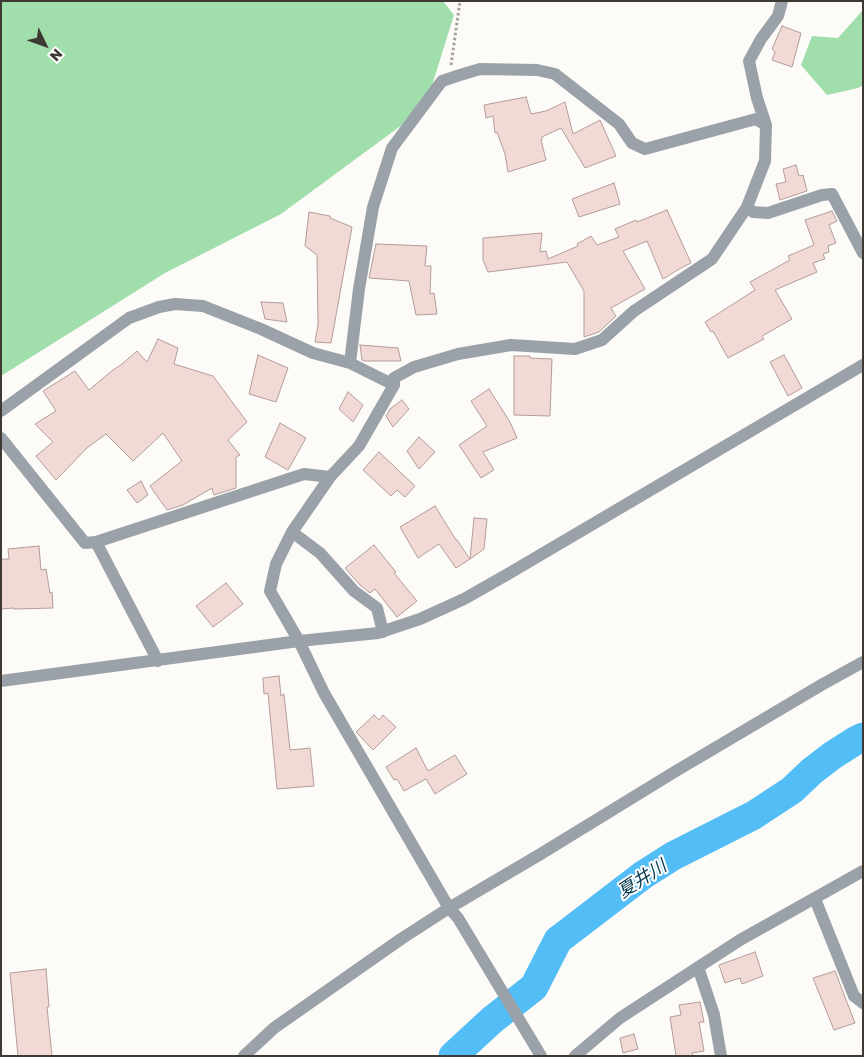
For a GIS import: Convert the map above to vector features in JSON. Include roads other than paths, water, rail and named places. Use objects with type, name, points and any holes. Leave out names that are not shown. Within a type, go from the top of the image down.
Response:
[{"type":"street","points":[[541,1056],[458,918],[449,908],[324,693],[299,641],[270,591],[276,564],[292,532],[330,477],[359,446],[394,385],[394,378],[414,367],[458,354],[511,345],[575,349],[602,340],[634,311],[712,258],[747,207],[765,161],[766,125],[749,61],[761,38],[778,16],[782,1]]},
{"type":"street","points":[[350,363],[359,289],[373,207],[392,148],[442,81],[480,69],[536,70],[554,74],[619,124],[632,144],[645,149],[756,119],[766,125]]},
{"type":"street","points":[[747,207],[753,212],[768,213],[822,195],[832,194],[863,253]]},
{"type":"street","points":[[1,411],[129,318],[158,307],[175,304],[203,306],[261,329],[313,353],[350,363],[394,385]]},
{"type":"street","points":[[1,681],[299,641],[378,633],[420,619],[464,599],[508,574],[863,365]]},
{"type":"street","points":[[1,438],[85,543],[96,542],[304,474],[330,477]]},
{"type":"street","points":[[292,532],[320,553],[354,591],[376,608],[383,632]]},
{"type":"street","points":[[96,542],[158,661]]},
{"type":"street","points":[[244,1056],[274,1028],[401,939],[449,908],[676,771],[863,662]]},
{"type":"street","points":[[574,1056],[620,1018],[740,940],[863,872]]},
{"type":"street","points":[[815,898],[854,996],[863,1003]]},
{"type":"street","points":[[698,967],[714,1016],[721,1056]]},
{"type":"waterway","name":"夏井川","points":[[453,1056],[492,1020],[534,987],[558,940],[643,875],[673,856],[754,815],[792,790],[833,755],[863,737]]}]
